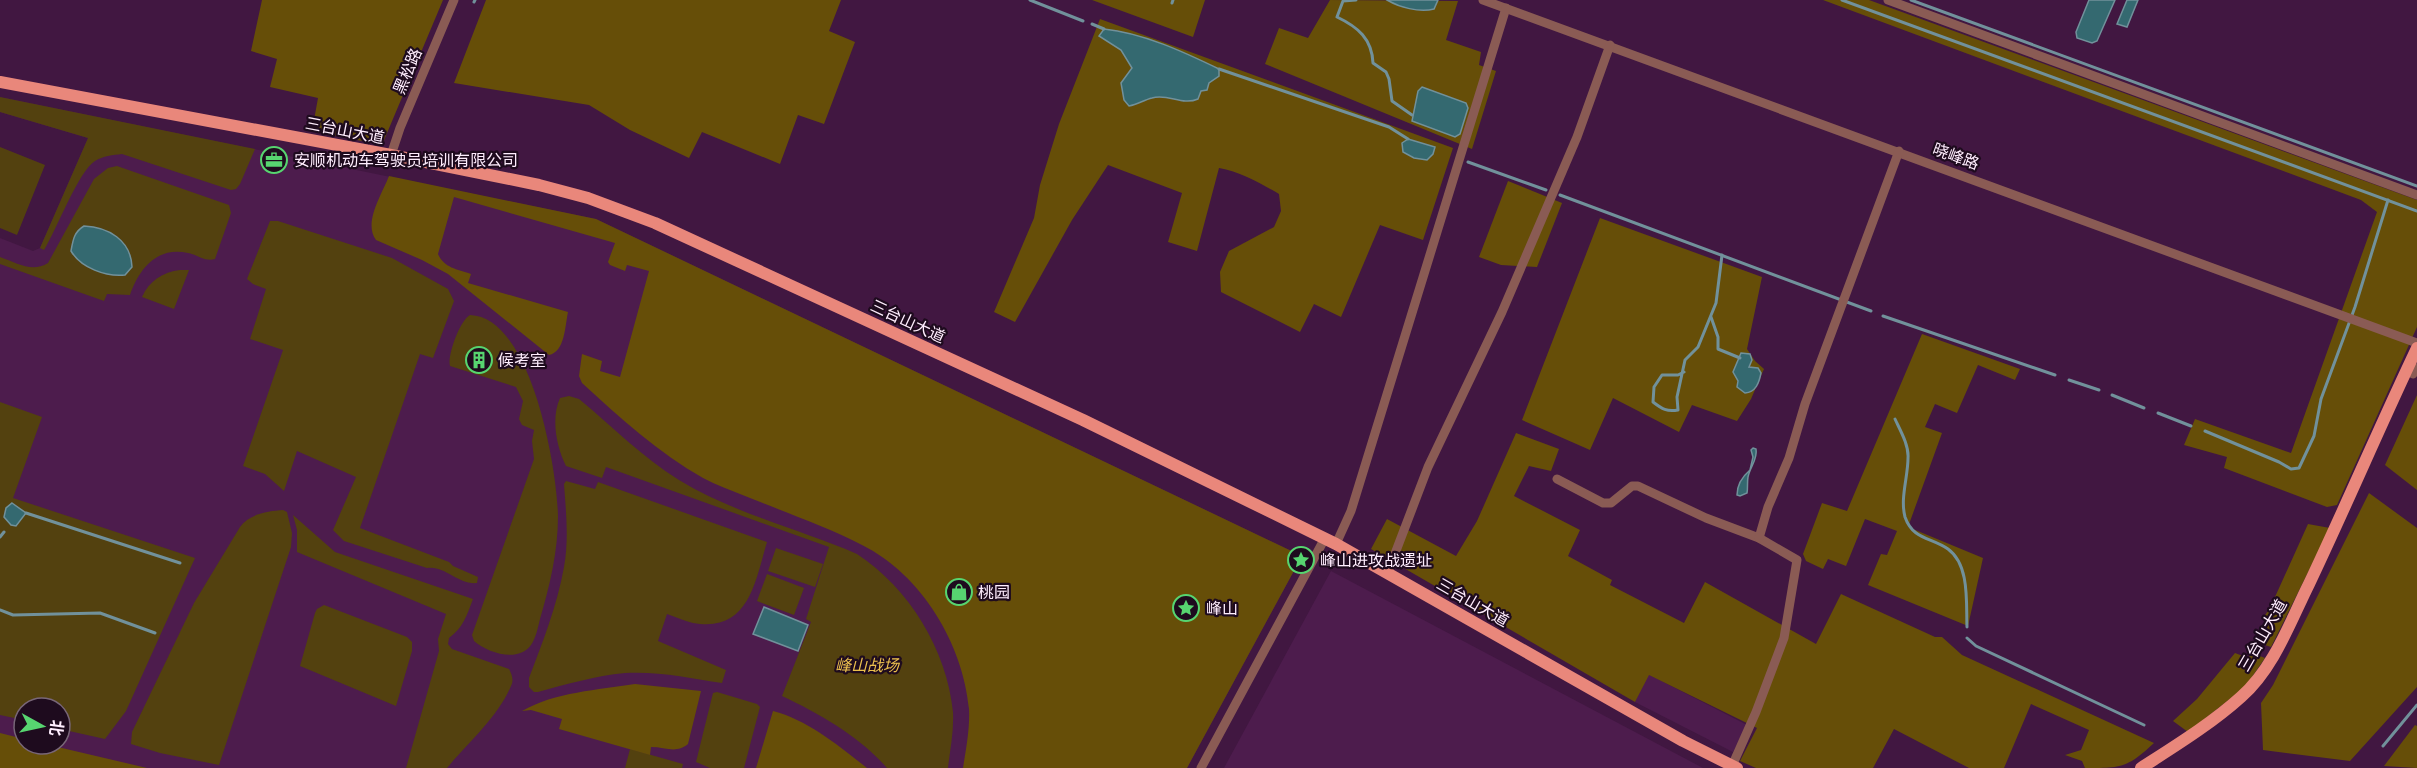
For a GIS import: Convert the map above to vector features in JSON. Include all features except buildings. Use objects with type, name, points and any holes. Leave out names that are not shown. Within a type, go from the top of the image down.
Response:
[{"type":"main road","name":"三台山大道","points":[[0,82],[391,155],[548,188],[588,198],[655,222],[1083,420],[1331,541],[1683,741],[1735,767]]},
{"type":"main road","name":"三台山大道","points":[[2361,476],[2377,433],[2417,345]]},
{"type":"main road","name":"三台山大道","points":[[2141,768],[2187,738],[2242,696],[2262,673],[2280,643],[2416,369]]},
{"type":"street","name":"黑松路","points":[[391,155],[400,128],[454,0]]},
{"type":"street","name":"晓峰路","points":[[1483,0],[2417,345]]},
{"type":"street","points":[[1888,0],[2417,195]]},
{"type":"street","points":[[1201,768],[1331,541],[1351,511],[1506,8]]},
{"type":"street","points":[[1388,572],[1428,467],[1502,312],[1577,137],[1610,45]]},
{"type":"street","points":[[1759,538],[1768,507],[1789,458],[1805,404],[1899,152]]},
{"type":"street","points":[[1557,479],[1604,503],[1611,503],[1632,486],[1638,486],[1706,518],[1759,538],[1797,560],[1784,638],[1735,767]]},
{"type":"shaded area","points":[[262,0],[443,0],[382,145],[312,131],[318,98],[270,87],[277,59],[251,51]]},
{"type":"shaded area","points":[[486,0],[841,0],[829,31],[855,42],[824,124],[798,115],[780,164],[702,132],[689,158],[630,130],[589,105],[454,83]]},
{"type":"shaded area","points":[[1092,0],[1205,0],[1193,37]]},
{"type":"shaded area","points":[[1330,0],[1458,1],[1446,40],[1481,52],[1479,65],[1496,71],[1472,149],[1265,64],[1279,28],[1308,38]]},
{"type":"shaded area","points":[[1387,0],[1438,0],[1434,9],[1416,10]]},
{"type":"shaded area","points":[[1823,0],[1869,0],[2417,200],[2417,327],[2337,505],[2327,507],[2224,468],[2227,457],[2184,445],[2195,419],[2291,453],[2377,212],[2361,200]]},
{"type":"shaded area","points":[[2089,0],[2115,0],[2097,41],[2092,43],[2077,38],[2076,32]]},
{"type":"shaded area","points":[[2127,0],[2138,0],[2127,27],[2117,24]]},
{"type":"shaded area","points":[[1100,19],[1453,148],[1423,240],[1380,225],[1341,317],[1314,304],[1300,332],[1221,292],[1220,272],[1229,251],[1274,227],[1281,211],[1279,194],[1243,175],[1219,168],[1197,251],[1168,242],[1182,193],[1108,165],[1072,220],[1015,322],[994,312],[1034,218],[1040,185],[1059,124]]},
{"type":"shaded area","points":[[1104,29],[1134,35],[1178,50],[1219,69],[1219,76],[1209,83],[1207,90],[1201,91],[1198,99],[1192,101],[1158,97],[1129,106],[1124,100],[1121,83],[1132,68],[1121,50],[1099,36]]},
{"type":"shaded area","points":[[1422,87],[1466,103],[1468,108],[1460,134],[1455,137],[1412,121],[1418,91]]},
{"type":"shaded area","points":[[0,97],[596,219],[1302,556],[1187,768],[0,768],[0,238],[33,251],[40,248],[88,138],[0,112]]},
{"type":"shaded area","points":[[1408,139],[1435,147],[1433,154],[1427,160],[1414,158],[1403,152],[1402,143]]},
{"type":"shaded area","points":[[389,176],[596,219],[1302,556],[1187,768],[963,768],[969,709],[958,660],[936,614],[903,574],[884,558],[848,538],[703,478],[655,446],[582,383],[579,376],[582,354],[602,361],[600,371],[620,377],[649,271],[627,265],[625,271],[610,265],[608,262],[615,243],[454,197],[438,254],[441,259],[452,267],[471,274],[468,283],[568,312],[561,344],[554,353],[549,355],[448,274],[376,240],[373,233],[373,217]]},
{"type":"shaded area","points":[[1508,181],[1562,203],[1537,267],[1501,265],[1479,257]]},
{"type":"shaded area","points":[[1600,218],[1762,277],[1747,349],[1764,369],[1751,399],[1737,421],[1692,405],[1679,432],[1613,398],[1590,450],[1522,420]]},
{"type":"shaded area","points":[[84,226],[109,232],[123,242],[131,258],[132,267],[125,275],[102,273],[87,267],[75,257],[71,251],[73,240]]},
{"type":"shaded area","points":[[1922,334],[2020,369],[2015,380],[1978,365],[1957,413],[1935,404],[1925,427],[1942,433],[1908,527],[1983,558],[1968,626],[1868,585],[1881,554],[1887,555],[1897,531],[1865,519],[1846,566],[1828,559],[1823,569],[1806,561],[1803,554],[1822,503],[1847,511]]},
{"type":"shaded area","points":[[1741,353],[1750,354],[1752,360],[1749,367],[1758,368],[1761,373],[1752,391],[1745,393],[1737,387],[1738,381],[1733,372]]},
{"type":"shaded area","points":[[2417,395],[2417,490],[2385,465]]},
{"type":"shaded area","points":[[1516,433],[1559,449],[1551,471],[1529,466],[1514,496],[1580,530],[1568,556],[1612,580],[1610,585],[1684,623],[1705,582],[1816,644],[1841,594],[1935,637],[1942,637],[1962,655],[2154,743],[2123,765],[2108,768],[2085,768],[2082,761],[2065,755],[2081,750],[2089,730],[2031,704],[2004,768],[1969,768],[1894,729],[1873,768],[1756,768],[1740,761],[1757,728],[1649,675],[1635,702],[1371,549],[1387,519],[1456,556],[1477,521]]},
{"type":"shaded area","points":[[1753,448],[1756,449],[1756,456],[1748,477],[1747,493],[1740,496],[1737,495],[1738,488],[1750,470]]},
{"type":"shaded area","points":[[2369,493],[2417,528],[2417,687],[2350,761],[2263,750],[2261,703],[2273,685]]},
{"type":"shaded area","points":[[12,503],[26,513],[16,526],[11,525],[4,517],[6,508]]},
{"type":"shaded area","points":[[2308,524],[2330,528],[2271,647],[2259,643],[2270,621],[2263,618],[2270,608]]},
{"type":"shaded area","points":[[1331,571],[1703,768],[1224,768]]},
{"type":"shaded area","points":[[764,607],[808,625],[798,651],[753,634]]},
{"type":"shaded area","points":[[2235,653],[2248,658],[2252,653],[2265,658],[2245,687],[2188,732],[2173,721],[2197,699]]},
{"type":"shaded area","points":[[1648,674],[1747,725],[1733,752],[1635,702]]},
{"type":"shaded area","points":[[635,684],[701,691],[688,744],[679,749],[651,747],[650,755],[559,729],[562,719],[531,710],[522,711],[562,696]]},
{"type":"shaded area","points":[[773,711],[811,727],[867,768],[756,768]]},
{"type":"shaded area","points":[[2415,725],[2417,726],[2417,768],[2384,766]]},
{"type":"shaded area","points":[[0,733],[12,736],[12,756],[72,756],[72,750],[147,768],[0,768]]},
{"type":"green space","points":[[0,97],[255,149],[240,184],[236,189],[231,190],[122,154],[98,159],[88,167],[75,188],[44,250],[40,248],[88,138],[0,112]]},
{"type":"green space","points":[[0,147],[45,165],[17,235],[0,228]]},
{"type":"green space","points":[[117,166],[229,205],[231,213],[215,259],[205,259],[177,252],[158,256],[138,276],[130,295],[107,294],[104,301],[0,264],[0,257],[30,267],[48,263],[94,179],[108,168]]},
{"type":"green space","points":[[270,221],[278,221],[392,258],[448,289],[454,301],[433,358],[420,354],[360,528],[449,562],[478,577],[477,583],[464,581],[440,569],[427,568],[344,541],[333,530],[356,477],[297,451],[284,491],[265,474],[243,466],[283,350],[250,339],[266,289],[247,279]]},
{"type":"green space","points":[[180,270],[189,270],[174,309],[142,297],[148,286],[157,278]]},
{"type":"green space","points":[[470,315],[492,322],[510,341],[525,367],[537,399],[553,465],[558,516],[555,555],[537,632],[531,645],[519,654],[503,654],[487,649],[474,641],[472,635],[534,459],[532,441],[534,430],[522,425],[519,419],[523,401],[516,387],[450,366],[450,355],[455,339],[462,324]]},
{"type":"green space","name":"峰山战场","points":[[569,396],[579,399],[640,452],[679,480],[721,502],[857,554],[893,584],[922,622],[943,666],[953,712],[948,768],[887,768],[876,756],[838,727],[782,696],[811,622],[806,619],[829,547],[606,467],[602,478],[566,466],[557,441],[555,423],[560,398]]},
{"type":"green space","points":[[0,402],[42,417],[13,498],[195,558],[126,711],[105,739],[72,732],[72,696],[12,696],[12,718],[0,715]]},
{"type":"green space","points":[[566,481],[595,489],[598,482],[767,542],[753,588],[738,612],[726,620],[712,624],[693,623],[667,614],[658,641],[726,670],[722,683],[674,675],[625,673],[592,678],[538,692],[534,692],[529,687],[529,678],[554,610],[566,557],[564,484]]},
{"type":"green space","points":[[283,510],[287,512],[292,533],[291,547],[219,765],[160,753],[131,744],[132,732],[194,603],[240,527],[254,516]]},
{"type":"green space","points":[[293,515],[335,552],[473,599],[464,621],[449,638],[448,644],[452,649],[509,669],[512,682],[491,719],[447,768],[406,768],[439,651],[438,639],[446,614],[297,552],[297,530]]},
{"type":"green space","points":[[776,548],[823,564],[815,587],[768,571]]},
{"type":"green space","points":[[767,574],[804,588],[794,615],[757,601]]},
{"type":"green space","points":[[324,605],[407,637],[412,642],[412,651],[396,706],[300,666],[315,613]]},
{"type":"green space","points":[[717,692],[757,704],[760,707],[744,768],[710,768],[696,762],[713,693]]},
{"type":"green space","points":[[630,749],[683,764],[682,768],[625,768]]},
{"type":"waterway","points":[[1030,0],[1083,21]]},
{"type":"waterway","points":[[1356,0],[1343,1],[1337,17],[1351,25],[1367,41],[1373,63],[1386,72],[1389,79],[1392,101],[1412,115]]},
{"type":"waterway","points":[[1842,0],[2417,211]]},
{"type":"waterway","points":[[1911,0],[2417,186]]},
{"type":"waterway","points":[[1092,24],[1104,29]]},
{"type":"waterway","points":[[1219,69],[1389,127],[1408,139]]},
{"type":"waterway","points":[[1468,162],[1546,190]]},
{"type":"waterway","points":[[1560,195],[1871,311]]},
{"type":"waterway","points":[[2205,431],[2291,469],[2299,468],[2314,436],[2321,399],[2355,307],[2388,200]]},
{"type":"waterway","points":[[1684,372],[1678,375],[1662,375],[1654,387],[1653,402],[1671,411],[1678,410],[1677,397],[1685,360],[1698,347],[1716,303],[1722,255]]},
{"type":"waterway","points":[[1883,316],[2055,375]]},
{"type":"waterway","points":[[1711,317],[1718,337],[1718,349],[1740,358]]},
{"type":"waterway","points":[[2069,380],[2099,390]]},
{"type":"waterway","points":[[2112,395],[2144,408]]},
{"type":"waterway","points":[[2158,413],[2191,426]]},
{"type":"waterway","points":[[1895,419],[1908,453],[1903,502],[1905,517],[1908,524],[1918,534],[1942,545],[1955,556],[1965,585],[1967,627]]},
{"type":"waterway","points":[[26,513],[180,563]]},
{"type":"waterway","points":[[0,537],[4,532]]},
{"type":"waterway","points":[[0,610],[13,615],[100,613],[155,633]]},
{"type":"waterway","points":[[1967,638],[1976,646],[2144,725]]},
{"type":"waterway","points":[[2383,746],[2417,705]]},
{"type":"place","name":"安顺机动车驾驶员培训有限公司","points":[[274,160]]},
{"type":"place","name":"候考室","points":[[479,360]]},
{"type":"place","name":"峰山进攻战遗址","points":[[1301,560]]},
{"type":"place","name":"桃园","points":[[959,592]]},
{"type":"place","name":"峰山","points":[[1186,608]]}]
